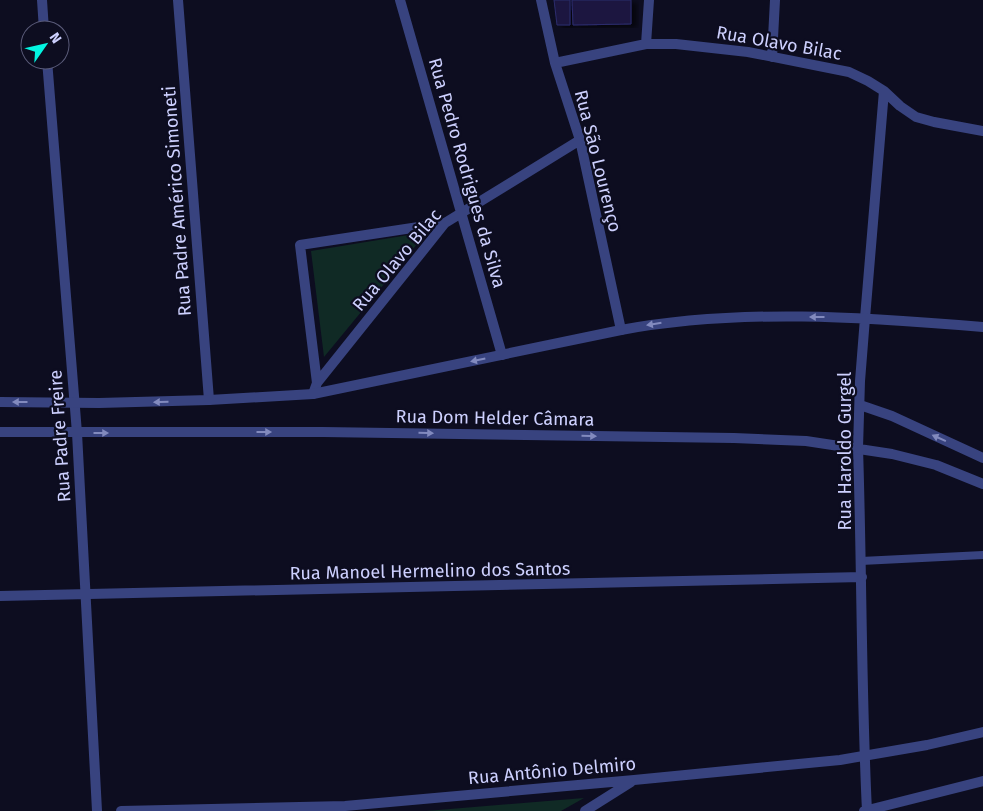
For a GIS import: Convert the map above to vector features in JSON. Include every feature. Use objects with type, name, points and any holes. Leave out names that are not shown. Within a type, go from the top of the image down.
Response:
[{"type":"street","points":[[42,0],[43,20]]},
{"type":"street","name":"Rua Padre Américo Simoneti","points":[[178,0],[209,400]]},
{"type":"street","name":"Rua Pedro Rodrigues da Silva","points":[[400,0],[502,355]]},
{"type":"street","name":"Rua São Lourenço","points":[[541,0],[555,63],[580,140],[621,330]]},
{"type":"street","points":[[646,44],[649,0]]},
{"type":"street","points":[[772,57],[775,0]]},
{"type":"street","name":"Rua Olavo Bilac","points":[[555,63],[646,44],[676,44],[748,52],[849,72],[884,91],[900,106],[916,117],[983,131]]},
{"type":"street","name":"Rua Padre Freire","points":[[48,70],[77,433],[97,811]]},
{"type":"street","name":"Rua Haroldo Gurgel","points":[[866,811],[858,448],[865,318],[884,91]]},
{"type":"street","name":"Rua Olavo Bilac","points":[[313,394],[317,383],[445,223],[580,140]]},
{"type":"street","points":[[317,383],[300,245],[445,223]]},
{"type":"street","points":[[0,402],[209,400],[313,394],[657,323],[721,317],[865,318],[983,327]]},
{"type":"street","points":[[860,405],[892,416],[983,458]]},
{"type":"street","name":"Rua Dom Helder Câmara","points":[[0,432],[323,432],[806,441],[892,454],[936,465],[983,484]]},
{"type":"street","name":"Rua Manoel Hermelino dos Santos","points":[[0,596],[86,596],[862,577]]},
{"type":"street","name":"Rua Antônio Delmiro","points":[[121,811],[345,808],[864,756],[983,732]]},
{"type":"street","points":[[585,811],[634,780]]},
{"type":"street","points":[[866,811],[983,781]]},
{"type":"lane","points":[[861,561],[983,555]]},
{"type":"green space","points":[[427,232],[324,357],[311,251]]},
{"type":"green space","points":[[584,798],[561,811],[426,811]]},
{"type":"building","points":[[554,0],[570,0],[570,25],[557,25]]},
{"type":"building","points":[[572,0],[631,0],[631,24],[573,25]]}]
